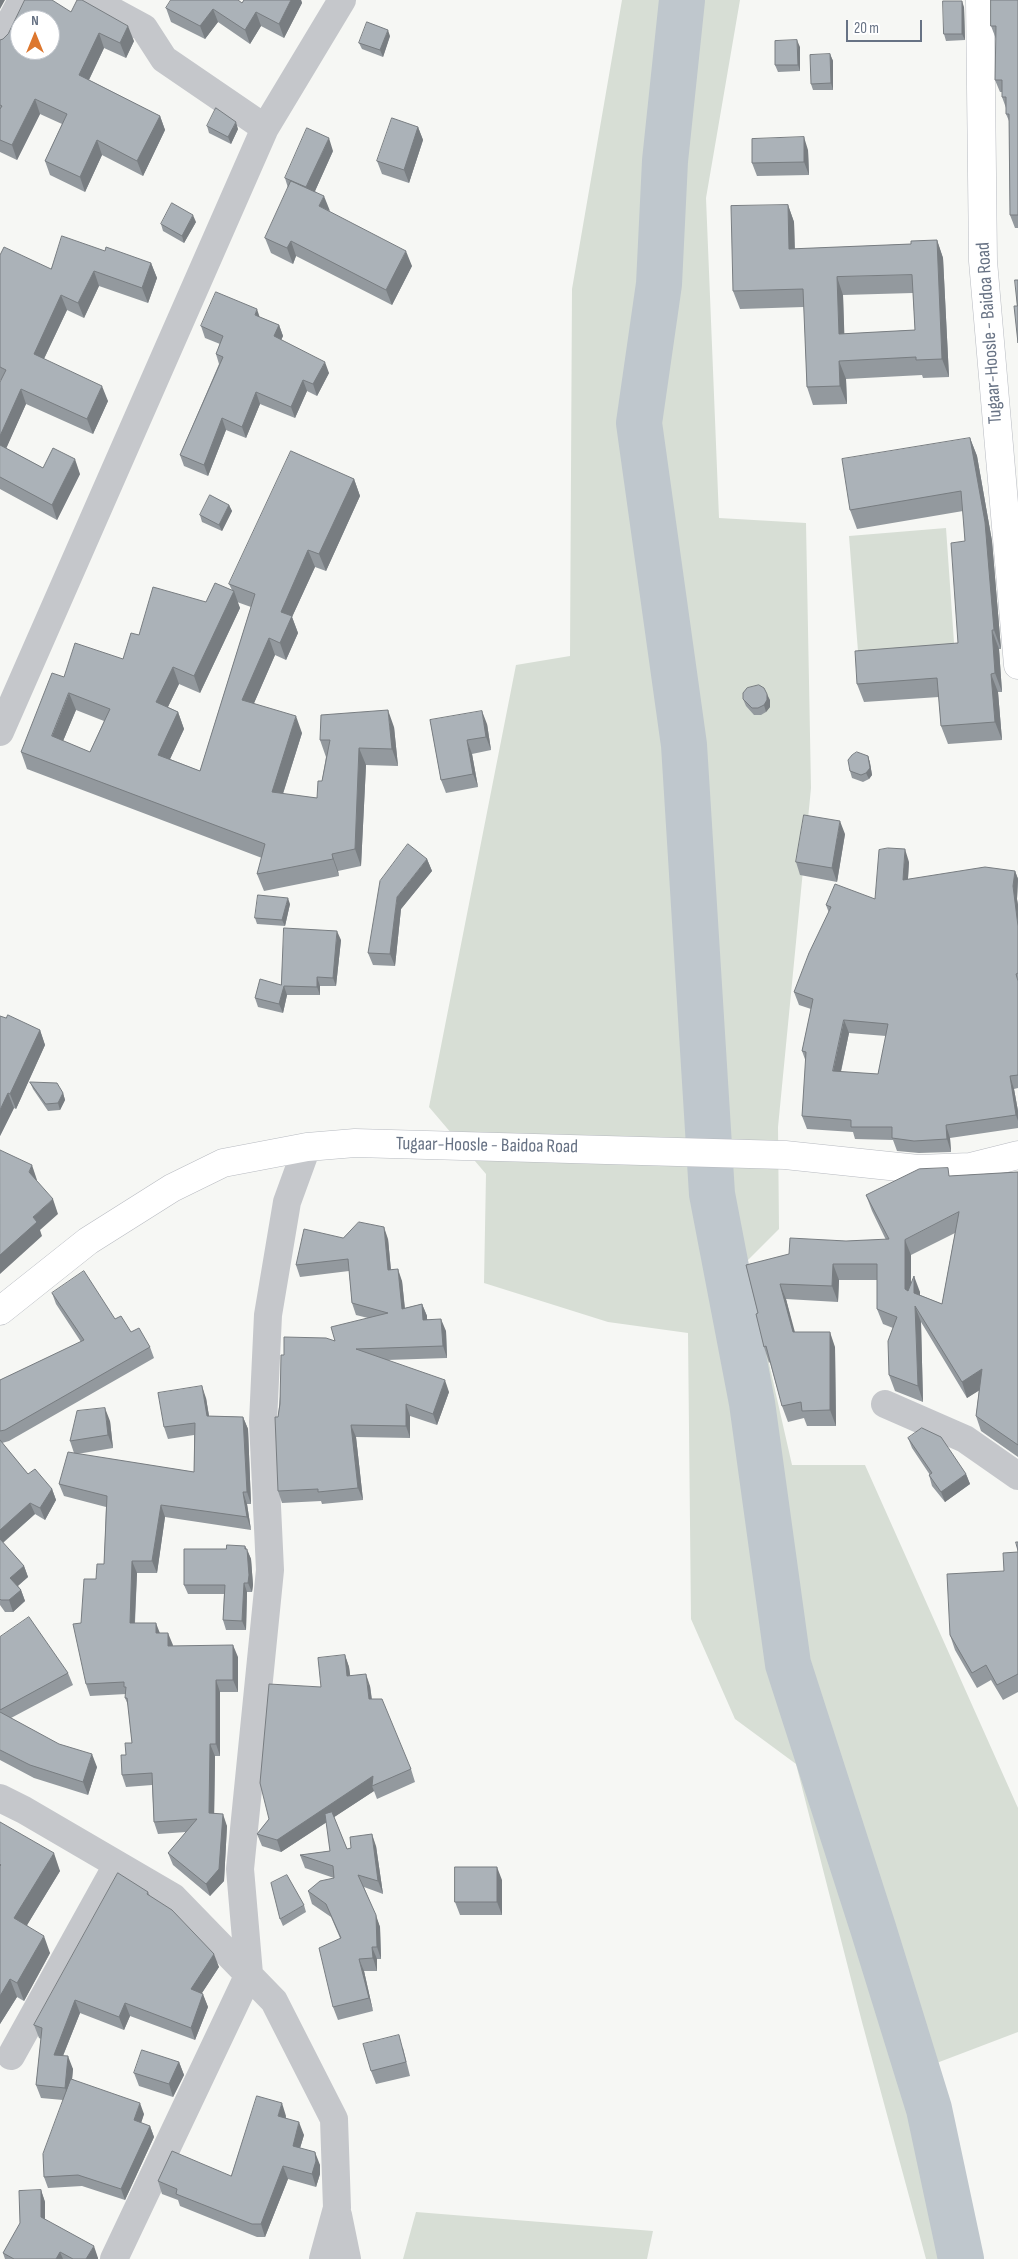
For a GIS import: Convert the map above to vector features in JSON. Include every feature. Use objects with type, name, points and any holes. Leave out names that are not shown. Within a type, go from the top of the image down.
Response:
[{"type":"main road","name":"Tugaar-Hoosle - Baidoa Road","points":[[980,0],[983,261],[1018,665]]},
{"type":"main road","name":"Tugaar-Hoosle - Baidoa Road","points":[[0,1311],[88,1241],[172,1188],[223,1163],[307,1147],[355,1143],[785,1155],[918,1169],[970,1168],[1018,1155]]},
{"type":"street","points":[[0,41],[22,0]]},
{"type":"street","points":[[92,0],[144,28],[164,59],[265,128]]},
{"type":"street","points":[[0,732],[265,128],[342,0]]},
{"type":"street","points":[[114,2259],[249,1974],[240,1869],[270,1570],[264,1422],[268,1315],[287,1202],[307,1147]]},
{"type":"street","points":[[885,1404],[965,1439],[1018,1476]]},
{"type":"street","points":[[0,1798],[24,1810],[173,1897],[274,2001],[334,2119],[337,2208],[347,2259]]},
{"type":"street","points":[[11,2056],[117,1865]]},
{"type":"street","points":[[323,2259],[337,2208]]},
{"type":"shaded area","points":[[622,0],[740,0],[706,198],[719,518],[806,523],[811,788],[778,1127],[779,1229],[746,1262],[792,1465],[865,1465],[1018,1808],[1018,2032],[934,2064],[971,2259],[926,2259],[862,2022],[796,1764],[735,1719],[691,1619],[688,1333],[608,1322],[484,1283],[486,1174],[429,1107],[516,665],[570,656],[572,289]]},
{"type":"shaded area","points":[[946,528],[955,657],[859,664],[849,536]]},
{"type":"shaded area","points":[[416,2212],[653,2231],[647,2259],[403,2259]]},
{"type":"building","points":[[25,0],[52,0],[71,12],[77,0],[82,0],[128,26],[120,43],[99,33],[79,75],[160,116],[137,161],[97,140],[80,177],[45,161],[67,114],[35,99],[12,145],[0,140],[0,109],[2,106],[0,105],[0,40],[10,30],[10,60],[60,60],[60,10],[20,10]]},
{"type":"building","points":[[171,0],[238,0],[242,3],[244,0],[291,0],[279,24],[256,12],[245,30],[213,9],[200,26],[166,8]]},
{"type":"building","points":[[991,0],[1018,0],[1018,215],[1010,215],[1009,114],[1006,114],[1006,97],[1002,97],[1002,80],[995,80],[996,26],[991,26]]},
{"type":"building","points":[[943,1],[962,1],[962,34],[944,34]]},
{"type":"building","points":[[367,22],[388,30],[380,50],[359,43]]},
{"type":"building","points":[[797,40],[798,65],[775,65],[775,41]]},
{"type":"building","points":[[830,54],[831,83],[811,84],[810,55]]},
{"type":"building","points":[[216,108],[236,122],[228,137],[207,126]]},
{"type":"building","points":[[392,118],[418,127],[404,170],[377,161]]},
{"type":"building","points":[[307,128],[329,138],[306,187],[285,178]]},
{"type":"building","points":[[804,137],[804,162],[752,163],[752,139]]},
{"type":"building","points":[[291,181],[324,196],[319,206],[406,251],[386,290],[291,241],[287,248],[265,238]]},
{"type":"building","points":[[172,203],[193,215],[182,236],[161,224]]},
{"type":"building","points":[[788,205],[789,249],[911,244],[911,241],[937,240],[942,359],[916,360],[916,357],[839,361],[840,386],[807,387],[803,289],[733,291],[731,206]],"holes":[[[912,275],[915,330],[839,334],[837,277]]]},
{"type":"building","points":[[62,236],[105,251],[106,247],[151,263],[142,288],[94,271],[78,303],[61,295],[34,354],[102,386],[87,419],[21,389],[0,436],[0,382],[6,370],[0,367],[0,255],[4,247],[51,269]]},
{"type":"building","points":[[1015,280],[1018,280],[1018,343],[1014,306],[1017,306]]},
{"type":"building","points":[[216,292],[257,309],[255,315],[279,325],[274,336],[325,362],[313,384],[303,380],[291,407],[256,392],[242,427],[222,418],[204,465],[180,455],[223,357],[216,354],[223,336],[201,326]]},
{"type":"building","points":[[970,438],[985,522],[994,630],[992,630],[995,673],[991,674],[995,722],[941,726],[937,678],[857,684],[855,651],[958,643],[951,543],[965,541],[961,491],[850,510],[842,459]]},
{"type":"building","points":[[0,445],[43,468],[53,448],[75,459],[52,505],[0,477]]},
{"type":"building","points":[[291,451],[354,479],[319,554],[308,550],[281,612],[292,616],[280,643],[269,638],[242,700],[296,716],[272,792],[317,798],[318,781],[322,781],[330,740],[320,740],[321,715],[388,710],[392,749],[359,748],[355,849],[332,854],[333,859],[257,874],[265,844],[21,752],[52,673],[64,677],[75,643],[123,659],[131,633],[139,635],[153,587],[206,602],[215,583],[234,591],[194,676],[173,667],[156,702],[178,712],[158,755],[200,771],[255,594],[229,584]],"holes":[[[69,693],[110,709],[90,752],[52,736]]]},
{"type":"building","points":[[210,495],[229,505],[219,525],[200,515]]},
{"type":"building","points":[[759,685],[764,688],[767,700],[764,705],[752,708],[743,699],[743,693],[747,688]]},
{"type":"building","points":[[482,711],[486,737],[467,740],[473,774],[441,780],[430,720]]},
{"type":"building","points":[[857,752],[868,756],[870,768],[861,775],[850,771],[848,760]]},
{"type":"building","points":[[804,815],[840,821],[832,868],[796,862]]},
{"type":"building","points":[[408,844],[427,859],[397,897],[390,954],[368,953],[380,881]]},
{"type":"building","points":[[888,848],[905,849],[903,880],[985,867],[1015,871],[1013,886],[1018,926],[1018,973],[1016,974],[1018,981],[1018,1075],[1010,1076],[1016,1115],[946,1125],[947,1139],[914,1141],[892,1138],[892,1127],[851,1127],[851,1120],[802,1116],[806,1052],[802,1051],[813,999],[794,992],[809,953],[831,907],[826,905],[835,884],[875,899],[879,850]],"holes":[[[844,1020],[888,1024],[878,1074],[833,1071]]]},
{"type":"building","points":[[258,895],[288,898],[282,920],[255,918]]},
{"type":"building","points":[[284,928],[337,931],[333,978],[317,977],[317,987],[284,986],[279,1004],[255,998],[260,979],[281,985]]},
{"type":"building","points":[[8,1015],[40,1030],[10,1094],[8,1093],[0,1110],[0,1016],[6,1018]]},
{"type":"building","points":[[30,1082],[57,1083],[63,1093],[58,1103],[46,1104]]},
{"type":"building","points":[[0,1150],[32,1165],[29,1172],[53,1199],[33,1217],[37,1222],[0,1255]]},
{"type":"building","points":[[948,1168],[949,1176],[1018,1172],[1018,1445],[976,1416],[982,1369],[962,1382],[915,1306],[918,1386],[889,1375],[888,1341],[897,1317],[877,1309],[877,1264],[833,1264],[832,1286],[780,1284],[793,1332],[830,1332],[830,1410],[802,1411],[801,1402],[782,1406],[766,1346],[764,1347],[746,1265],[789,1254],[790,1238],[846,1241],[889,1239],[866,1195],[919,1169]],"holes":[[[959,1212],[942,1304],[914,1293],[914,1276],[908,1291],[905,1289],[905,1240]]]},
{"type":"building","points":[[359,1222],[384,1227],[388,1270],[398,1269],[402,1309],[422,1304],[423,1320],[441,1319],[443,1346],[356,1349],[445,1380],[433,1414],[406,1404],[406,1426],[351,1425],[358,1488],[318,1492],[318,1489],[278,1491],[275,1417],[278,1417],[280,1404],[281,1355],[284,1355],[284,1337],[326,1338],[335,1341],[331,1327],[388,1313],[352,1303],[348,1259],[296,1265],[304,1229],[343,1238]]},
{"type":"building","points":[[84,1271],[115,1319],[121,1316],[131,1332],[139,1328],[150,1347],[5,1430],[0,1431],[0,1380],[84,1340],[52,1293]]},
{"type":"building","points":[[202,1386],[207,1416],[243,1417],[247,1492],[243,1492],[247,1517],[161,1505],[152,1561],[132,1561],[130,1623],[156,1623],[156,1633],[168,1633],[168,1646],[233,1645],[233,1680],[216,1680],[216,1744],[210,1744],[209,1813],[223,1814],[219,1869],[206,1884],[168,1853],[197,1819],[154,1822],[152,1773],[122,1775],[121,1755],[126,1755],[125,1743],[132,1743],[124,1682],[86,1684],[73,1624],[81,1623],[84,1579],[96,1579],[97,1564],[104,1564],[107,1496],[59,1484],[68,1452],[194,1472],[195,1423],[164,1427],[158,1393]]},
{"type":"building","points":[[105,1408],[108,1435],[70,1441],[77,1411]]},
{"type":"building","points":[[922,1428],[941,1437],[966,1474],[941,1492],[929,1475],[932,1473],[908,1438]]},
{"type":"building","points":[[0,1440],[28,1474],[35,1469],[52,1489],[40,1508],[30,1503],[0,1530]]},
{"type":"building","points":[[0,1539],[24,1566],[10,1578],[21,1590],[9,1600],[0,1599]]},
{"type":"building","points":[[227,1545],[245,1546],[245,1549],[247,1549],[249,1575],[248,1583],[244,1583],[242,1621],[223,1620],[225,1585],[184,1585],[184,1549],[226,1549]]},
{"type":"building","points":[[1018,1552],[1018,1674],[997,1685],[986,1665],[972,1673],[950,1635],[947,1574],[1004,1571],[1003,1553]]},
{"type":"building","points":[[29,1617],[68,1673],[0,1710],[0,1637]]},
{"type":"building","points":[[345,1655],[347,1676],[366,1674],[369,1699],[382,1699],[411,1769],[372,1786],[373,1776],[277,1840],[257,1834],[269,1819],[260,1783],[269,1684],[321,1687],[318,1658]]},
{"type":"building","points":[[0,1712],[59,1744],[92,1754],[83,1782],[30,1765],[0,1750]]},
{"type":"building","points":[[332,1812],[347,1849],[351,1848],[350,1837],[372,1834],[378,1881],[358,1875],[376,1915],[377,1947],[372,1947],[373,1958],[359,1959],[369,1998],[333,2007],[319,1948],[341,1938],[326,1904],[308,1891],[320,1881],[334,1878],[333,1866],[300,1855],[330,1851],[325,1814]]},
{"type":"building","points":[[0,1822],[54,1853],[14,1918],[44,1936],[17,1983],[10,1979],[0,1996],[1,1865]]},
{"type":"building","points":[[455,1867],[497,1867],[497,1902],[455,1902]]},
{"type":"building","points":[[118,1873],[172,1910],[214,1954],[191,1989],[203,1994],[191,2028],[125,2003],[119,2017],[75,2000],[54,2055],[68,2056],[65,2088],[36,2085],[42,2028],[34,2025]]},
{"type":"building","points":[[287,1875],[304,1905],[280,1919],[271,1883]]},
{"type":"building","points":[[399,2035],[406,2062],[371,2071],[363,2044]]},
{"type":"building","points":[[142,2050],[179,2062],[169,2084],[134,2073]]},
{"type":"building","points":[[71,2079],[140,2103],[134,2120],[150,2126],[121,2189],[78,2175],[44,2177],[43,2154]]},
{"type":"building","points":[[257,2096],[282,2103],[278,2116],[299,2122],[293,2146],[315,2152],[316,2161],[312,2174],[283,2166],[261,2224],[252,2224],[176,2194],[177,2189],[158,2181],[172,2151],[231,2176]]},
{"type":"building","points":[[41,2190],[41,2217],[94,2246],[86,2259],[73,2259],[60,2252],[56,2259],[14,2259],[3,2253],[20,2223],[19,2191]]},
{"type":"waterway","points":[[679,0],[681,4]]},
{"type":"waterway","points":[[682,0],[665,161],[659,284],[639,423],[684,745],[712,1194],[752,1403],[788,1664],[929,2109],[961,2259]]}]
